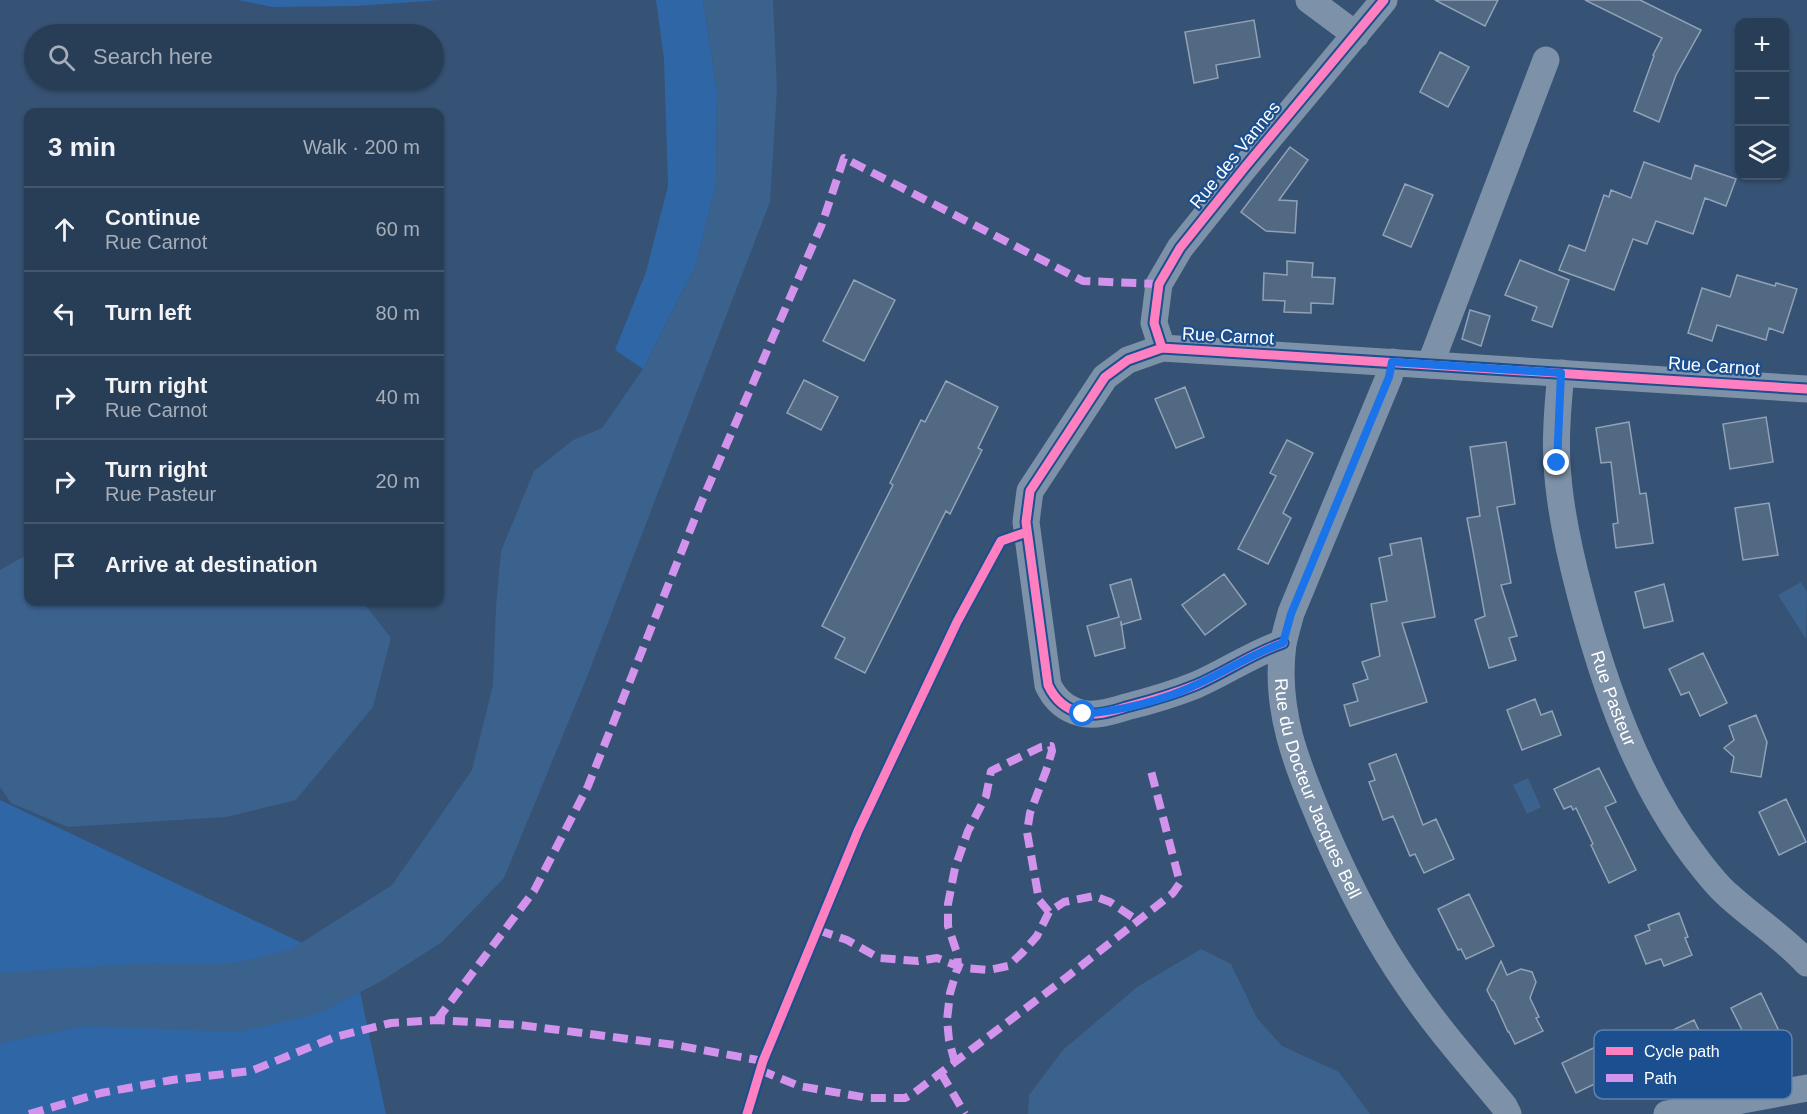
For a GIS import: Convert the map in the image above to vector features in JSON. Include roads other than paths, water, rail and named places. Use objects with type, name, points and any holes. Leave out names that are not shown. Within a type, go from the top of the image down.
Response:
[{"type":"street","points":[[1310,0],[1356,35]]},
{"type":"street","name":"Rue des Vannes","points":[[1162,348],[1154,323],[1159,284],[1180,248],[1384,0]]},
{"type":"street","points":[[1430,365],[1546,60]]},
{"type":"street","name":"Rue Carnot","points":[[1283,643],[1264,649],[1197,684],[1154,700],[1110,712],[1083,714],[1068,709],[1053,697],[1048,685],[1027,532],[1030,491],[1105,377],[1128,360],[1162,348],[1807,388]]},
{"type":"street","name":"Rue du Docteur Jacques Bell","points":[[1392,362],[1389,377],[1291,614],[1283,643],[1282,698],[1289,737],[1300,772],[1341,869],[1371,925],[1407,985],[1508,1114]]},
{"type":"street","name":"Rue Pasteur","points":[[1561,373],[1557,463],[1562,512],[1572,561],[1606,682],[1632,747],[1662,807],[1695,857],[1726,894],[1789,944],[1807,963]]},
{"type":"street","points":[[1792,1091],[1807,1088]]},
{"type":"street","points":[[1667,1114],[1748,1099]]}]
